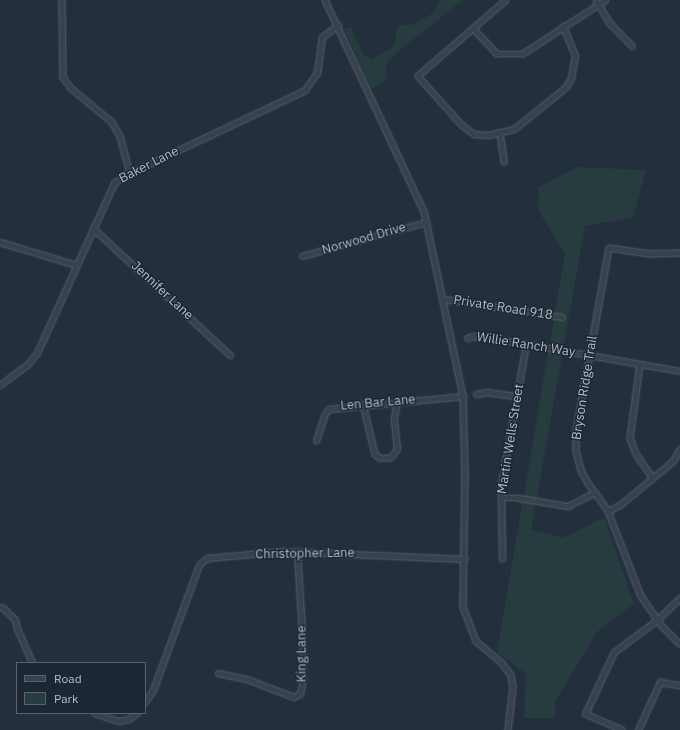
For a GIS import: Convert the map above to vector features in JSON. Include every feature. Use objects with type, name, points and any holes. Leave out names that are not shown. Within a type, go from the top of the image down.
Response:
[{"type":"street","points":[[62,0],[62,71],[69,86],[112,122],[120,136],[130,173]]},
{"type":"street","points":[[325,0],[416,190],[426,222],[444,299],[463,396],[465,559],[462,594],[469,629],[479,644],[507,668],[512,678],[508,730]]},
{"type":"street","points":[[506,0],[418,76],[469,132],[479,135],[514,130],[524,124],[570,82],[575,51],[563,26]]},
{"type":"street","points":[[473,28],[491,50],[497,54],[510,56],[526,52],[598,2],[605,0]]},
{"type":"street","points":[[598,2],[610,23],[632,46]]},
{"type":"street","name":"Baker Lane","points":[[0,385],[33,359],[111,187],[130,173],[305,90],[317,73],[322,37],[338,25]]},
{"type":"street","points":[[500,132],[504,162]]},
{"type":"street","name":"Norwood Drive","points":[[302,256],[426,222]]},
{"type":"street","name":"Jennifer Lane","points":[[93,228],[230,355]]},
{"type":"street","points":[[0,242],[76,266]]},
{"type":"street","name":"Bryson Ridge Trail","points":[[680,253],[649,254],[608,248],[576,432],[576,451],[581,470],[608,511],[641,596],[657,620],[680,644]]},
{"type":"street","name":"Private Road 918","points":[[444,299],[562,317]]},
{"type":"street","name":"Willie Ranch Way","points":[[467,338],[475,336],[680,371]]},
{"type":"street","name":"Martin Wells Street","points":[[502,559],[501,485],[526,344]]},
{"type":"street","points":[[640,364],[630,438],[636,454],[653,478]]},
{"type":"street","points":[[476,394],[487,392],[517,396]]},
{"type":"street","name":"Len Bar Lane","points":[[316,441],[325,414],[329,408],[463,396]]},
{"type":"street","points":[[363,404],[375,454],[380,458],[386,458],[391,457],[397,449],[394,418],[398,401]]},
{"type":"street","points":[[608,511],[633,494],[673,462],[680,449]]},
{"type":"street","points":[[501,498],[519,498],[568,506],[595,492]]},
{"type":"street","name":"Christopher Lane","points":[[146,700],[152,690],[157,671],[201,562],[209,558],[297,552],[465,559]]},
{"type":"street","name":"King Lane","points":[[218,673],[247,679],[294,697],[300,694],[303,678],[302,627],[297,552]]},
{"type":"street","points":[[622,730],[585,714],[614,652],[657,620],[680,598]]},
{"type":"street","points":[[2,607],[15,619],[18,630],[33,662]]},
{"type":"street","points":[[638,730],[660,682],[680,685]]},
{"type":"street","points":[[97,714],[118,721],[129,719],[136,714]]},
{"type":"green space","points":[[440,0],[463,0],[395,54],[386,65],[387,79],[372,89],[344,29],[351,27],[363,54],[372,60],[394,46],[398,25],[412,25],[432,14]]},
{"type":"green space","points":[[577,167],[646,170],[633,217],[585,226],[531,530],[563,538],[604,517],[634,604],[597,632],[556,700],[554,718],[524,718],[526,674],[497,652],[565,254],[538,210],[539,187]]}]
